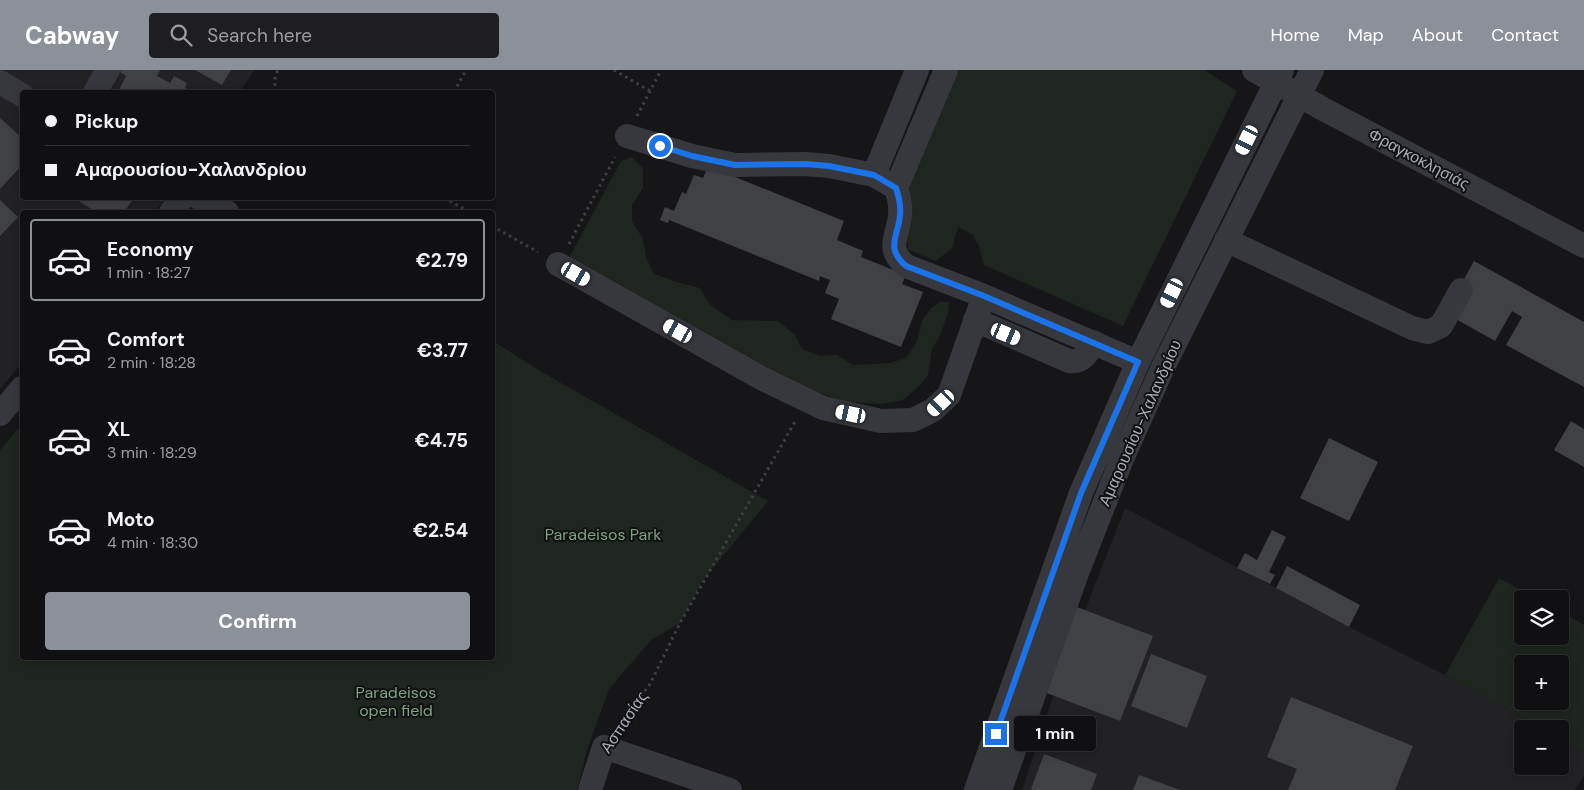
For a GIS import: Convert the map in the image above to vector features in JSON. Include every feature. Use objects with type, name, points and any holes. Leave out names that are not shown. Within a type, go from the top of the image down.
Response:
[{"type":"street","points":[[96,90],[108,70]]},
{"type":"street","points":[[874,175],[917,70]]},
{"type":"street","points":[[946,70],[896,188],[900,212],[894,246],[900,261],[912,269],[984,296],[1138,362]]},
{"type":"street","name":"Φραγκοκλησιάς","points":[[1254,70],[1279,76],[1298,94],[1584,246]]},
{"type":"street","name":"Αμαρουσίου-Χαλανδρίου","points":[[1000,790],[1078,573],[1121,461],[1163,366],[1298,94],[1312,70]]},
{"type":"street","name":"Αμαρουσίου-Χαλανδρίου","points":[[976,790],[1081,493],[1138,362],[1279,76]]},
{"type":"street","points":[[0,82],[20,94]]},
{"type":"street","points":[[627,136],[692,156],[735,165],[806,164],[829,166],[874,175],[896,188]]},
{"type":"street","points":[[173,210],[180,200]]},
{"type":"street","points":[[203,200],[223,210]]},
{"type":"street","points":[[1226,240],[1412,328],[1428,332],[1441,326],[1461,290]]},
{"type":"street","points":[[558,264],[763,379],[823,408],[881,421],[913,420],[933,410],[949,395],[984,296]]},
{"type":"street","points":[[975,320],[1069,361],[1080,360],[1087,355],[1093,342]]},
{"type":"street","points":[[0,414],[20,390]]},
{"type":"street","points":[[604,747],[730,790]]},
{"type":"street","name":"Ασπασίας","points":[[590,790],[604,747]]},
{"type":"path","points":[[276,90],[275,77],[278,70]]},
{"type":"path","points":[[455,90],[466,70]]},
{"type":"path","points":[[614,70],[650,91]]},
{"type":"path","points":[[495,228],[558,264],[661,70]]},
{"type":"path","points":[[448,200],[466,210]]},
{"type":"path","name":"Ασπασίας","points":[[604,747],[650,684],[699,588],[807,400]]},
{"type":"shaded area","points":[[0,70],[254,70],[241,90],[20,90],[20,200],[165,200],[156,210],[20,210],[20,365],[0,389]]},
{"type":"shaded area","points":[[1125,508],[1528,720],[1514,720],[1514,775],[1569,775],[1569,742],[1584,751],[1584,775],[1575,790],[1022,790],[1061,672]]},
{"type":"green space","points":[[955,70],[1204,70],[1237,91],[1123,326],[984,265],[979,247],[973,235],[958,227],[952,248],[936,261],[908,250],[905,201],[908,179]]},
{"type":"green space","points":[[632,157],[643,168],[643,188],[632,205],[632,221],[643,239],[646,257],[654,274],[700,288],[710,305],[732,320],[778,321],[794,334],[802,349],[820,356],[837,355],[853,365],[890,363],[906,358],[917,341],[922,321],[931,308],[940,302],[949,302],[948,314],[932,349],[928,376],[903,400],[882,404],[847,402],[807,389],[751,365],[569,258],[621,161]]},
{"type":"green space","name":"Paradeisos Park","points":[[495,342],[540,371],[768,501],[704,579],[680,623],[651,640],[609,689],[588,747],[577,790],[0,790],[0,450],[20,426],[20,660],[495,660]]},
{"type":"green space","points":[[1499,578],[1521,590],[1514,590],[1514,645],[1569,645],[1569,616],[1584,625],[1584,751],[1569,742],[1569,720],[1528,720],[1445,675]]},
{"type":"building","points":[[121,70],[160,70],[157,76],[170,83],[174,76],[187,83],[185,88],[190,90],[119,90],[126,76],[120,72]]},
{"type":"building","points":[[195,70],[231,70],[222,85]]},
{"type":"building","points":[[0,118],[20,136],[20,167],[0,189]]},
{"type":"building","points":[[708,166],[844,221],[837,240],[863,251],[861,257],[906,275],[902,284],[923,292],[901,347],[831,319],[839,299],[825,293],[830,280],[820,276],[819,281],[669,220],[668,223],[660,220],[665,207],[674,211],[682,192],[686,194],[694,175],[703,178]]},
{"type":"building","points":[[0,200],[18,217],[0,236]]},
{"type":"building","points":[[77,200],[133,200],[125,210],[93,210]]},
{"type":"building","points":[[1474,261],[1584,322],[1584,387],[1506,345],[1522,317],[1512,311],[1495,341],[1454,318],[1462,283]]},
{"type":"building","points":[[1571,421],[1584,429],[1584,467],[1554,450]]},
{"type":"building","points":[[1329,438],[1378,462],[1349,521],[1300,498]]},
{"type":"building","points":[[1272,530],[1286,537],[1269,572],[1275,575],[1270,584],[1237,568],[1245,553],[1257,560]]},
{"type":"building","points":[[1287,566],[1360,605],[1349,627],[1276,588]]},
{"type":"building","points":[[1077,607],[1153,636],[1120,721],[1044,692]]},
{"type":"building","points":[[1151,654],[1207,676],[1187,728],[1131,706]]},
{"type":"building","points":[[1291,697],[1413,746],[1395,790],[1288,790],[1297,769],[1267,757]]},
{"type":"building","points":[[1044,754],[1097,774],[1091,790],[1031,789]]},
{"type":"building","points":[[1139,775],[1180,790],[1133,790]]},
{"type":"route","points":[[660,146],[692,156],[735,165],[806,164],[829,166],[874,175],[896,188],[899,198],[900,218],[894,246],[897,256],[906,266],[984,296],[1138,362],[1081,493],[996,734]]},
{"type":"park label","name":"Paradeisos open field","points":[[396,701]]}]
